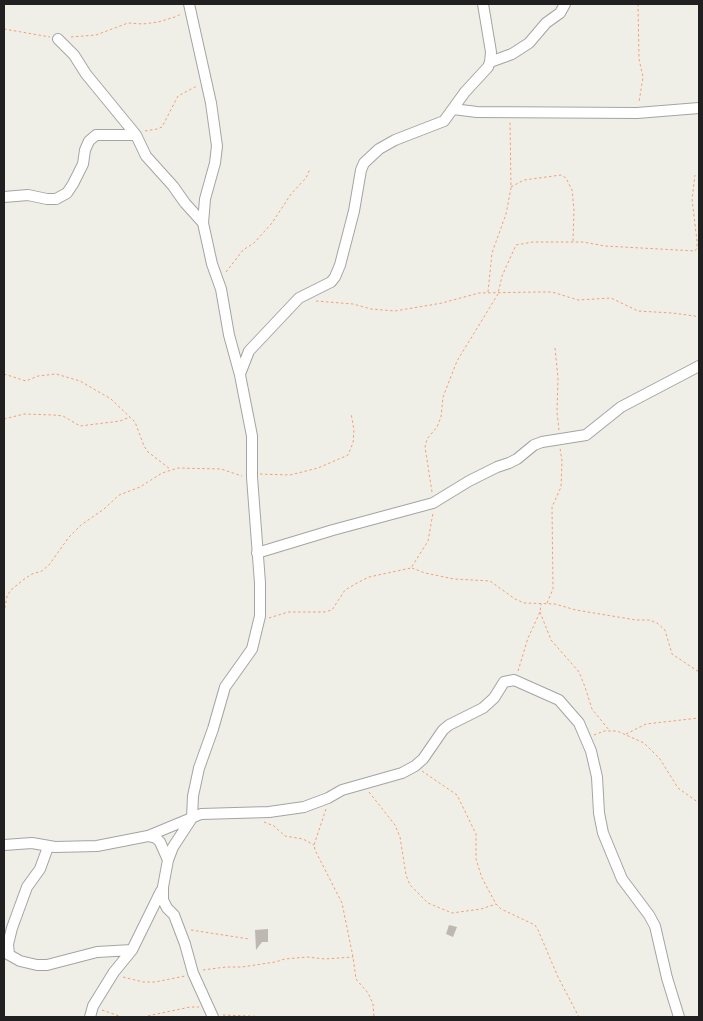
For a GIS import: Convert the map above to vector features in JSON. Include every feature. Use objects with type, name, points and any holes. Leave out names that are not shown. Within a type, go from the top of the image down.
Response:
[{"type":"street","points":[[483,4],[491,52],[490,62]]},
{"type":"street","points":[[240,375],[249,351],[295,302],[306,293],[331,282],[335,277],[354,211],[361,170],[364,163],[379,149],[394,140],[444,120],[490,62],[512,54],[529,44],[546,23],[560,13],[565,4]]},
{"type":"street","points":[[189,6],[216,131],[217,154],[205,199],[203,223],[212,264],[222,289],[230,336],[252,436],[252,477],[260,608],[252,649],[225,687],[200,768],[193,796],[192,818],[173,846],[168,860],[163,888],[163,900],[167,908],[174,915],[193,973],[211,1013]]},
{"type":"street","points":[[58,39],[74,56],[86,74],[136,135],[146,156],[203,223]]},
{"type":"street","points":[[453,109],[467,112],[637,113],[699,108]]},
{"type":"street","points":[[4,197],[28,195],[56,199],[67,193],[73,184],[83,164],[84,150],[89,141],[96,135],[136,135]]},
{"type":"street","points":[[257,553],[325,532],[433,503],[498,467],[509,464],[542,442],[586,435],[620,407],[699,366]]},
{"type":"street","points":[[4,845],[32,843],[48,847],[97,846],[148,836],[204,814],[287,810],[304,807],[328,798],[342,790],[402,773],[415,766],[423,759],[443,730],[483,708],[494,698],[504,682],[514,680],[559,700],[579,723],[586,738],[598,777],[603,833],[622,879],[655,926],[669,985],[679,1017]]},
{"type":"street","points":[[148,836],[156,838],[160,842],[168,860]]},
{"type":"street","points":[[48,847],[40,869],[27,887],[12,928],[6,953],[25,962],[47,965],[97,952],[132,950]]},
{"type":"street","points":[[90,1017],[93,1006],[114,972],[132,950],[163,888]]},
{"type":"path","points":[[637,113],[644,77],[639,59],[638,4]]},
{"type":"path","points":[[4,30],[58,39],[96,35],[128,23],[143,24],[175,17],[189,6]]},
{"type":"path","points":[[136,135],[162,126],[178,96],[206,80]]},
{"type":"path","points":[[488,292],[492,253],[506,214],[511,188],[510,112]]},
{"type":"path","points":[[225,273],[242,250],[254,243],[272,223],[291,194],[306,178],[310,169]]},
{"type":"path","points":[[511,188],[524,180],[561,175],[566,178],[572,190],[573,242]]},
{"type":"path","points":[[412,568],[428,541],[433,503],[425,447],[427,439],[441,417],[443,397],[457,361],[498,294],[502,276],[516,245],[533,242],[573,242],[691,252],[698,251],[692,199],[695,175]]},
{"type":"path","points":[[310,301],[353,304],[371,309],[395,310],[442,303],[479,293],[552,292],[578,300],[610,298],[638,310],[672,312],[694,316],[699,319]]},
{"type":"path","points":[[548,603],[553,589],[552,507],[561,487],[562,478],[555,348]]},
{"type":"path","points":[[4,374],[26,380],[48,374],[66,376],[80,381],[111,399],[131,417],[148,452],[170,470]]},
{"type":"path","points":[[4,613],[7,596],[11,590],[32,574],[42,571],[49,566],[81,525],[104,510],[119,495],[140,487],[170,470],[185,468],[221,469],[238,476],[252,477],[261,474],[290,476],[318,468],[348,455],[353,443],[354,430],[351,413]]},
{"type":"path","points":[[4,420],[24,414],[54,415],[62,416],[80,426],[120,421],[131,417]]},
{"type":"path","points":[[268,618],[288,612],[324,612],[332,610],[345,590],[363,580],[412,568],[425,573],[454,579],[490,581],[519,602],[548,603],[576,610],[636,620],[649,620],[666,630],[672,654],[699,672]]},
{"type":"path","points":[[514,680],[518,674],[528,638],[540,612],[541,604]]},
{"type":"path","points":[[540,612],[551,640],[578,672],[586,687],[592,709],[610,731]]},
{"type":"path","points":[[625,734],[646,724],[699,718]]},
{"type":"path","points":[[586,738],[604,731],[610,731],[625,734],[644,743],[651,749],[678,788],[699,803]]},
{"type":"path","points":[[415,766],[449,789],[460,800],[476,834],[476,859],[482,878],[496,904],[501,909],[535,925],[558,977],[579,1017]]},
{"type":"path","points":[[362,784],[392,819],[400,837],[406,875],[410,885],[428,902],[452,913],[481,909],[496,904]]},
{"type":"path","points":[[328,798],[324,817],[314,845],[317,858],[342,903],[356,979],[368,993],[373,1004],[374,1017]]},
{"type":"path","points":[[259,820],[271,824],[285,836],[303,839],[314,845]]},
{"type":"path","points":[[178,927],[248,939]]},
{"type":"path","points":[[114,972],[132,980],[155,982],[182,977],[205,969],[258,964],[285,958],[353,958]]},
{"type":"path","points":[[143,1017],[190,1007],[211,1013],[273,1017]]},
{"type":"path","points":[[90,1017],[99,1010],[104,1010],[122,1017]]},
{"type":"building","points":[[449,925],[457,927],[453,937],[446,934]]},
{"type":"building","points":[[268,929],[268,942],[262,942],[256,950],[255,930]]}]
